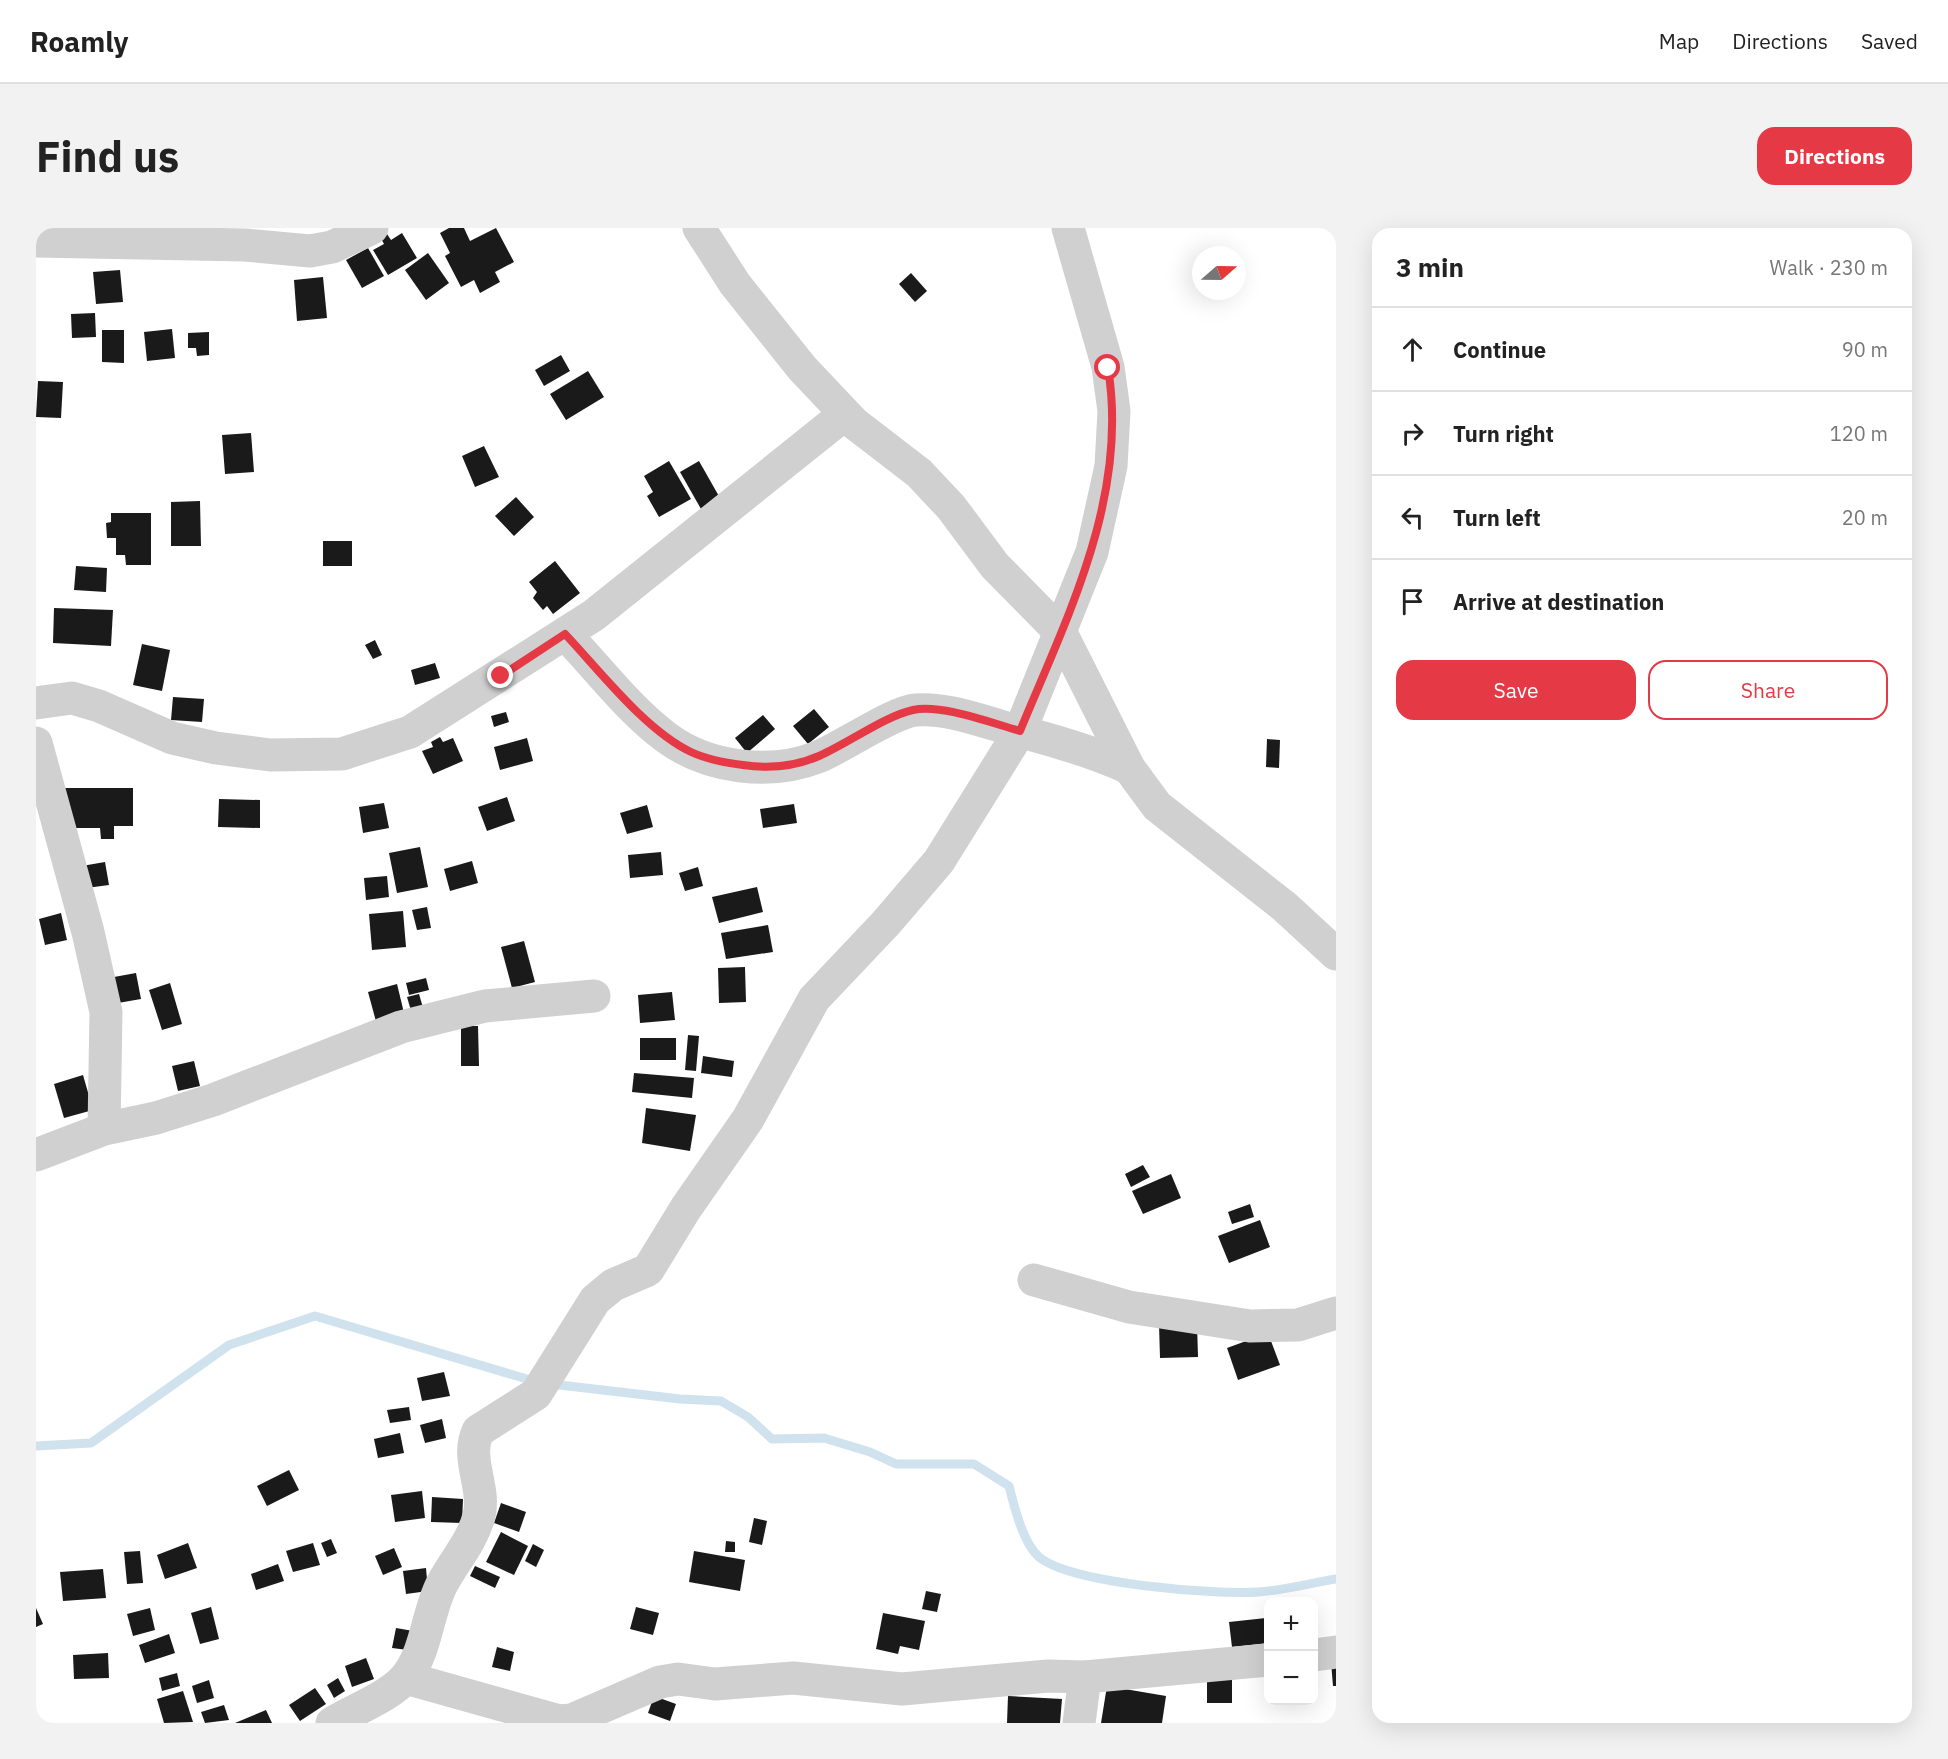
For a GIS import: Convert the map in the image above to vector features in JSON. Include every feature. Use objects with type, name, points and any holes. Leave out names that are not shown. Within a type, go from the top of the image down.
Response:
[{"type":"street","points":[[36,241],[245,245],[310,251],[332,247],[372,228]]},
{"type":"street","points":[[699,228],[735,284],[769,330],[845,414],[919,473],[951,507],[995,566],[1061,633],[1129,768],[1157,806],[1285,907],[1336,954]]},
{"type":"street","points":[[333,1723],[405,1678],[416,1659],[442,1584],[463,1553],[478,1517],[481,1499],[473,1452],[477,1431],[543,1381],[595,1300],[613,1285],[648,1270],[686,1208],[748,1119],[814,999],[886,923],[939,861],[1020,731],[1092,552],[1108,483],[1114,434],[1114,411],[1104,350],[1068,228]]},
{"type":"street","points":[[36,702],[72,698],[99,706],[172,738],[216,748],[270,755],[342,754],[410,732],[594,615],[845,414]]},
{"type":"street","points":[[565,634],[667,738],[692,753],[733,764],[769,769],[799,764],[913,710],[936,710],[1090,751],[1129,768]]},
{"type":"street","points":[[36,743],[88,932],[106,1012],[104,1128]]},
{"type":"street","points":[[36,1155],[104,1128],[156,1118],[213,1100],[401,1027],[485,1006],[594,996]]},
{"type":"street","points":[[1034,1280],[1129,1307],[1250,1326],[1298,1325],[1336,1313]]},
{"type":"street","points":[[1318,1654],[1336,1652]]},
{"type":"street","points":[[405,1678],[560,1721],[572,1720],[660,1682],[678,1678],[715,1684],[794,1678],[902,1689],[1048,1676],[1085,1677],[1264,1660]]},
{"type":"street","points":[[1079,1723],[1085,1677]]},
{"type":"building","points":[[449,228],[464,228],[470,241],[496,228],[514,262],[495,272],[500,282],[480,293],[474,280],[461,287],[445,256],[450,253],[440,233]]},
{"type":"building","points":[[385,231],[391,240],[402,233],[417,258],[388,275],[373,250],[384,244],[379,235]]},
{"type":"building","points":[[368,248],[384,276],[362,288],[346,260]]},
{"type":"building","points":[[428,253],[449,283],[426,300],[405,270]]},
{"type":"building","points":[[120,270],[123,302],[96,304],[93,272]]},
{"type":"building","points":[[911,273],[927,291],[915,302],[899,284]]},
{"type":"building","points":[[323,277],[327,318],[297,321],[294,280]]},
{"type":"building","points":[[95,313],[96,337],[72,338],[71,314]]},
{"type":"building","points":[[172,329],[175,358],[147,361],[144,332]]},
{"type":"building","points":[[102,330],[124,330],[124,363],[102,362]]},
{"type":"building","points":[[209,332],[209,355],[197,356],[196,348],[188,348],[188,333]]},
{"type":"building","points":[[561,355],[570,371],[544,386],[535,370]]},
{"type":"building","points":[[588,371],[604,397],[566,420],[550,394]]},
{"type":"building","points":[[38,381],[63,382],[61,418],[36,417]]},
{"type":"building","points":[[251,433],[254,472],[225,474],[222,435]]},
{"type":"building","points":[[484,446],[499,477],[475,487],[462,456]]},
{"type":"building","points":[[669,461],[691,499],[659,517],[647,496],[653,492],[644,476]]},
{"type":"building","points":[[699,461],[720,498],[701,509],[680,472]]},
{"type":"building","points":[[516,497],[534,517],[514,536],[495,516]]},
{"type":"building","points":[[200,501],[201,546],[171,546],[171,502]]},
{"type":"building","points":[[111,513],[151,513],[151,565],[126,565],[125,555],[116,555],[116,538],[107,538],[106,523],[111,522]]},
{"type":"building","points":[[323,541],[352,541],[352,566],[323,566]]},
{"type":"building","points":[[555,561],[580,593],[553,614],[547,606],[543,610],[533,598],[537,592],[529,582]]},
{"type":"building","points":[[76,566],[107,568],[106,592],[74,590]]},
{"type":"building","points":[[54,608],[113,610],[111,646],[53,643]]},
{"type":"building","points":[[375,640],[382,655],[373,659],[365,645]]},
{"type":"building","points":[[142,644],[170,650],[162,691],[133,685]]},
{"type":"building","points":[[435,663],[440,678],[415,685],[411,670]]},
{"type":"building","points":[[173,697],[204,699],[202,722],[171,720]]},
{"type":"building","points":[[814,709],[829,727],[808,744],[793,726]]},
{"type":"building","points":[[506,712],[509,722],[494,727],[491,716]]},
{"type":"building","points":[[763,715],[775,729],[747,753],[735,738]]},
{"type":"building","points":[[440,737],[443,742],[453,738],[463,761],[433,774],[422,751],[433,747],[431,742]]},
{"type":"building","points":[[527,738],[533,761],[500,770],[494,747]]},
{"type":"building","points":[[1267,739],[1280,740],[1279,768],[1266,767]]},
{"type":"building","points":[[64,788],[133,788],[133,826],[114,826],[114,839],[101,839],[100,828],[64,828]]},
{"type":"building","points":[[507,797],[515,821],[487,831],[478,807]]},
{"type":"building","points":[[219,799],[260,800],[260,828],[218,827]]},
{"type":"building","points":[[384,803],[389,828],[363,833],[359,807]]},
{"type":"building","points":[[794,804],[797,823],[763,828],[760,809]]},
{"type":"building","points":[[647,805],[653,827],[627,834],[620,813]]},
{"type":"building","points":[[420,847],[428,887],[397,893],[389,853]]},
{"type":"building","points":[[661,852],[663,875],[630,878],[628,855]]},
{"type":"building","points":[[472,861],[478,883],[450,891],[444,869]]},
{"type":"building","points":[[105,862],[109,885],[79,889],[76,867]]},
{"type":"building","points":[[698,867],[703,886],[685,891],[679,873]]},
{"type":"building","points":[[387,876],[389,897],[366,900],[364,878]]},
{"type":"building","points":[[757,887],[763,912],[719,923],[712,897]]},
{"type":"building","points":[[427,907],[431,928],[417,930],[412,910]]},
{"type":"building","points":[[403,911],[406,947],[372,950],[369,914]]},
{"type":"building","points":[[61,913],[67,940],[45,945],[39,919]]},
{"type":"building","points":[[768,925],[773,952],[726,959],[721,933]]},
{"type":"building","points":[[524,941],[535,982],[512,988],[501,947]]},
{"type":"building","points":[[745,967],[746,1002],[719,1003],[718,968]]},
{"type":"building","points":[[136,973],[141,999],[118,1003],[114,977]]},
{"type":"building","points":[[426,978],[429,990],[409,995],[406,983]]},
{"type":"building","points":[[170,983],[182,1024],[162,1030],[149,990]]},
{"type":"building","points":[[397,984],[405,1017],[377,1025],[368,992]]},
{"type":"building","points":[[672,992],[675,1020],[640,1023],[638,995]]},
{"type":"building","points":[[419,994],[424,1011],[412,1014],[407,997]]},
{"type":"building","points":[[461,1026],[478,1026],[479,1066],[461,1066]]},
{"type":"building","points":[[688,1035],[699,1036],[696,1071],[685,1070]]},
{"type":"building","points":[[640,1038],[676,1038],[676,1060],[640,1060]]},
{"type":"building","points":[[703,1056],[734,1061],[732,1077],[701,1073]]},
{"type":"building","points":[[194,1061],[200,1086],[178,1091],[172,1066]]},
{"type":"building","points":[[634,1073],[694,1078],[692,1098],[632,1092]]},
{"type":"building","points":[[83,1075],[93,1110],[64,1118],[54,1084]]},
{"type":"building","points":[[646,1108],[696,1115],[690,1151],[642,1143]]},
{"type":"building","points":[[1143,1165],[1150,1177],[1131,1187],[1125,1174]]},
{"type":"building","points":[[1171,1174],[1181,1198],[1143,1214],[1132,1191]]},
{"type":"building","points":[[1250,1204],[1254,1217],[1232,1224],[1228,1212]]},
{"type":"building","points":[[1260,1220],[1270,1247],[1229,1263],[1218,1236]]},
{"type":"building","points":[[1197,1323],[1198,1357],[1160,1358],[1159,1324]]},
{"type":"building","points":[[1268,1333],[1280,1365],[1238,1380],[1227,1348]]},
{"type":"building","points":[[444,1372],[450,1396],[422,1401],[417,1378]]},
{"type":"building","points":[[409,1407],[411,1420],[390,1423],[387,1410]]},
{"type":"building","points":[[442,1419],[446,1438],[425,1443],[420,1425]]},
{"type":"building","points":[[400,1433],[404,1453],[378,1458],[374,1439]]},
{"type":"building","points":[[289,1470],[299,1490],[267,1506],[257,1486]]},
{"type":"building","points":[[422,1491],[425,1518],[395,1522],[391,1495]]},
{"type":"building","points":[[432,1497],[463,1499],[462,1523],[431,1522]]},
{"type":"building","points":[[501,1503],[526,1512],[519,1532],[494,1523]]},
{"type":"building","points":[[754,1518],[767,1521],[762,1545],[749,1542]]},
{"type":"building","points":[[501,1532],[528,1546],[514,1575],[486,1562]]},
{"type":"building","points":[[331,1539],[337,1553],[327,1557],[321,1543]]},
{"type":"building","points":[[726,1541],[735,1542],[735,1552],[725,1552]]},
{"type":"building","points":[[188,1543],[197,1568],[165,1579],[157,1555]]},
{"type":"building","points":[[313,1543],[320,1565],[293,1572],[286,1551]]},
{"type":"building","points":[[533,1544],[544,1550],[536,1567],[525,1561]]},
{"type":"building","points":[[394,1548],[402,1567],[383,1575],[375,1556]]},
{"type":"building","points":[[140,1551],[143,1583],[127,1584],[124,1552]]},
{"type":"building","points":[[694,1551],[745,1560],[740,1591],[689,1582]]},
{"type":"building","points":[[278,1564],[284,1581],[256,1590],[251,1574]]},
{"type":"building","points":[[475,1566],[500,1577],[495,1588],[470,1576]]},
{"type":"building","points":[[426,1568],[428,1591],[406,1594],[403,1571]]},
{"type":"building","points":[[103,1569],[106,1598],[63,1601],[60,1572]]},
{"type":"building","points":[[926,1591],[941,1594],[937,1612],[922,1609]]},
{"type":"building","points":[[211,1607],[219,1639],[200,1644],[191,1613]]},
{"type":"building","points":[[636,1607],[659,1613],[653,1635],[630,1629]]},
{"type":"building","points":[[36,1608],[43,1624],[36,1627]]},
{"type":"building","points":[[150,1608],[155,1630],[133,1636],[127,1614]]},
{"type":"building","points":[[883,1613],[925,1621],[919,1650],[900,1646],[898,1654],[876,1649]]},
{"type":"building","points":[[1264,1618],[1264,1643],[1232,1647],[1229,1622]]},
{"type":"building","points":[[396,1628],[419,1632],[416,1651],[392,1648]]},
{"type":"building","points":[[169,1634],[175,1653],[145,1663],[139,1645]]},
{"type":"building","points":[[497,1647],[514,1652],[510,1671],[492,1667]]},
{"type":"building","points":[[108,1653],[109,1678],[74,1679],[73,1655]]},
{"type":"building","points":[[366,1658],[374,1679],[352,1687],[345,1666]]},
{"type":"building","points":[[1336,1661],[1336,1686],[1333,1686],[1331,1662]]},
{"type":"building","points":[[177,1673],[180,1686],[162,1691],[159,1678]]},
{"type":"building","points":[[1232,1674],[1232,1703],[1207,1703],[1207,1675]]},
{"type":"building","points":[[338,1678],[345,1691],[334,1698],[327,1685]]},
{"type":"building","points":[[209,1680],[214,1698],[197,1703],[192,1686]]},
{"type":"building","points":[[1107,1686],[1166,1696],[1162,1723],[1101,1723]]},
{"type":"building","points":[[315,1688],[326,1704],[300,1721],[289,1705]]},
{"type":"building","points":[[183,1691],[193,1722],[164,1723],[157,1699]]},
{"type":"building","points":[[654,1696],[676,1704],[670,1721],[648,1713]]},
{"type":"building","points":[[1008,1696],[1062,1699],[1060,1723],[1007,1723]]},
{"type":"building","points":[[224,1705],[229,1720],[205,1723],[201,1712]]},
{"type":"building","points":[[266,1710],[272,1723],[235,1723]]},
{"type":"waterway","points":[[36,1446],[91,1443],[229,1345],[315,1316],[537,1382]]},
{"type":"waterway","points":[[551,1384],[680,1399],[721,1401],[748,1417],[772,1439],[824,1438],[870,1452],[896,1464],[974,1464],[1009,1486],[1016,1514],[1033,1551],[1056,1566],[1081,1574],[1145,1586],[1211,1592],[1269,1591],[1336,1579]]},
{"type":"route","points":[[501,676],[565,634],[667,738],[692,753],[733,764],[769,769],[799,764],[819,756],[913,710],[936,710],[1020,731],[1092,552],[1108,483],[1114,434],[1114,411],[1108,368]]}]
